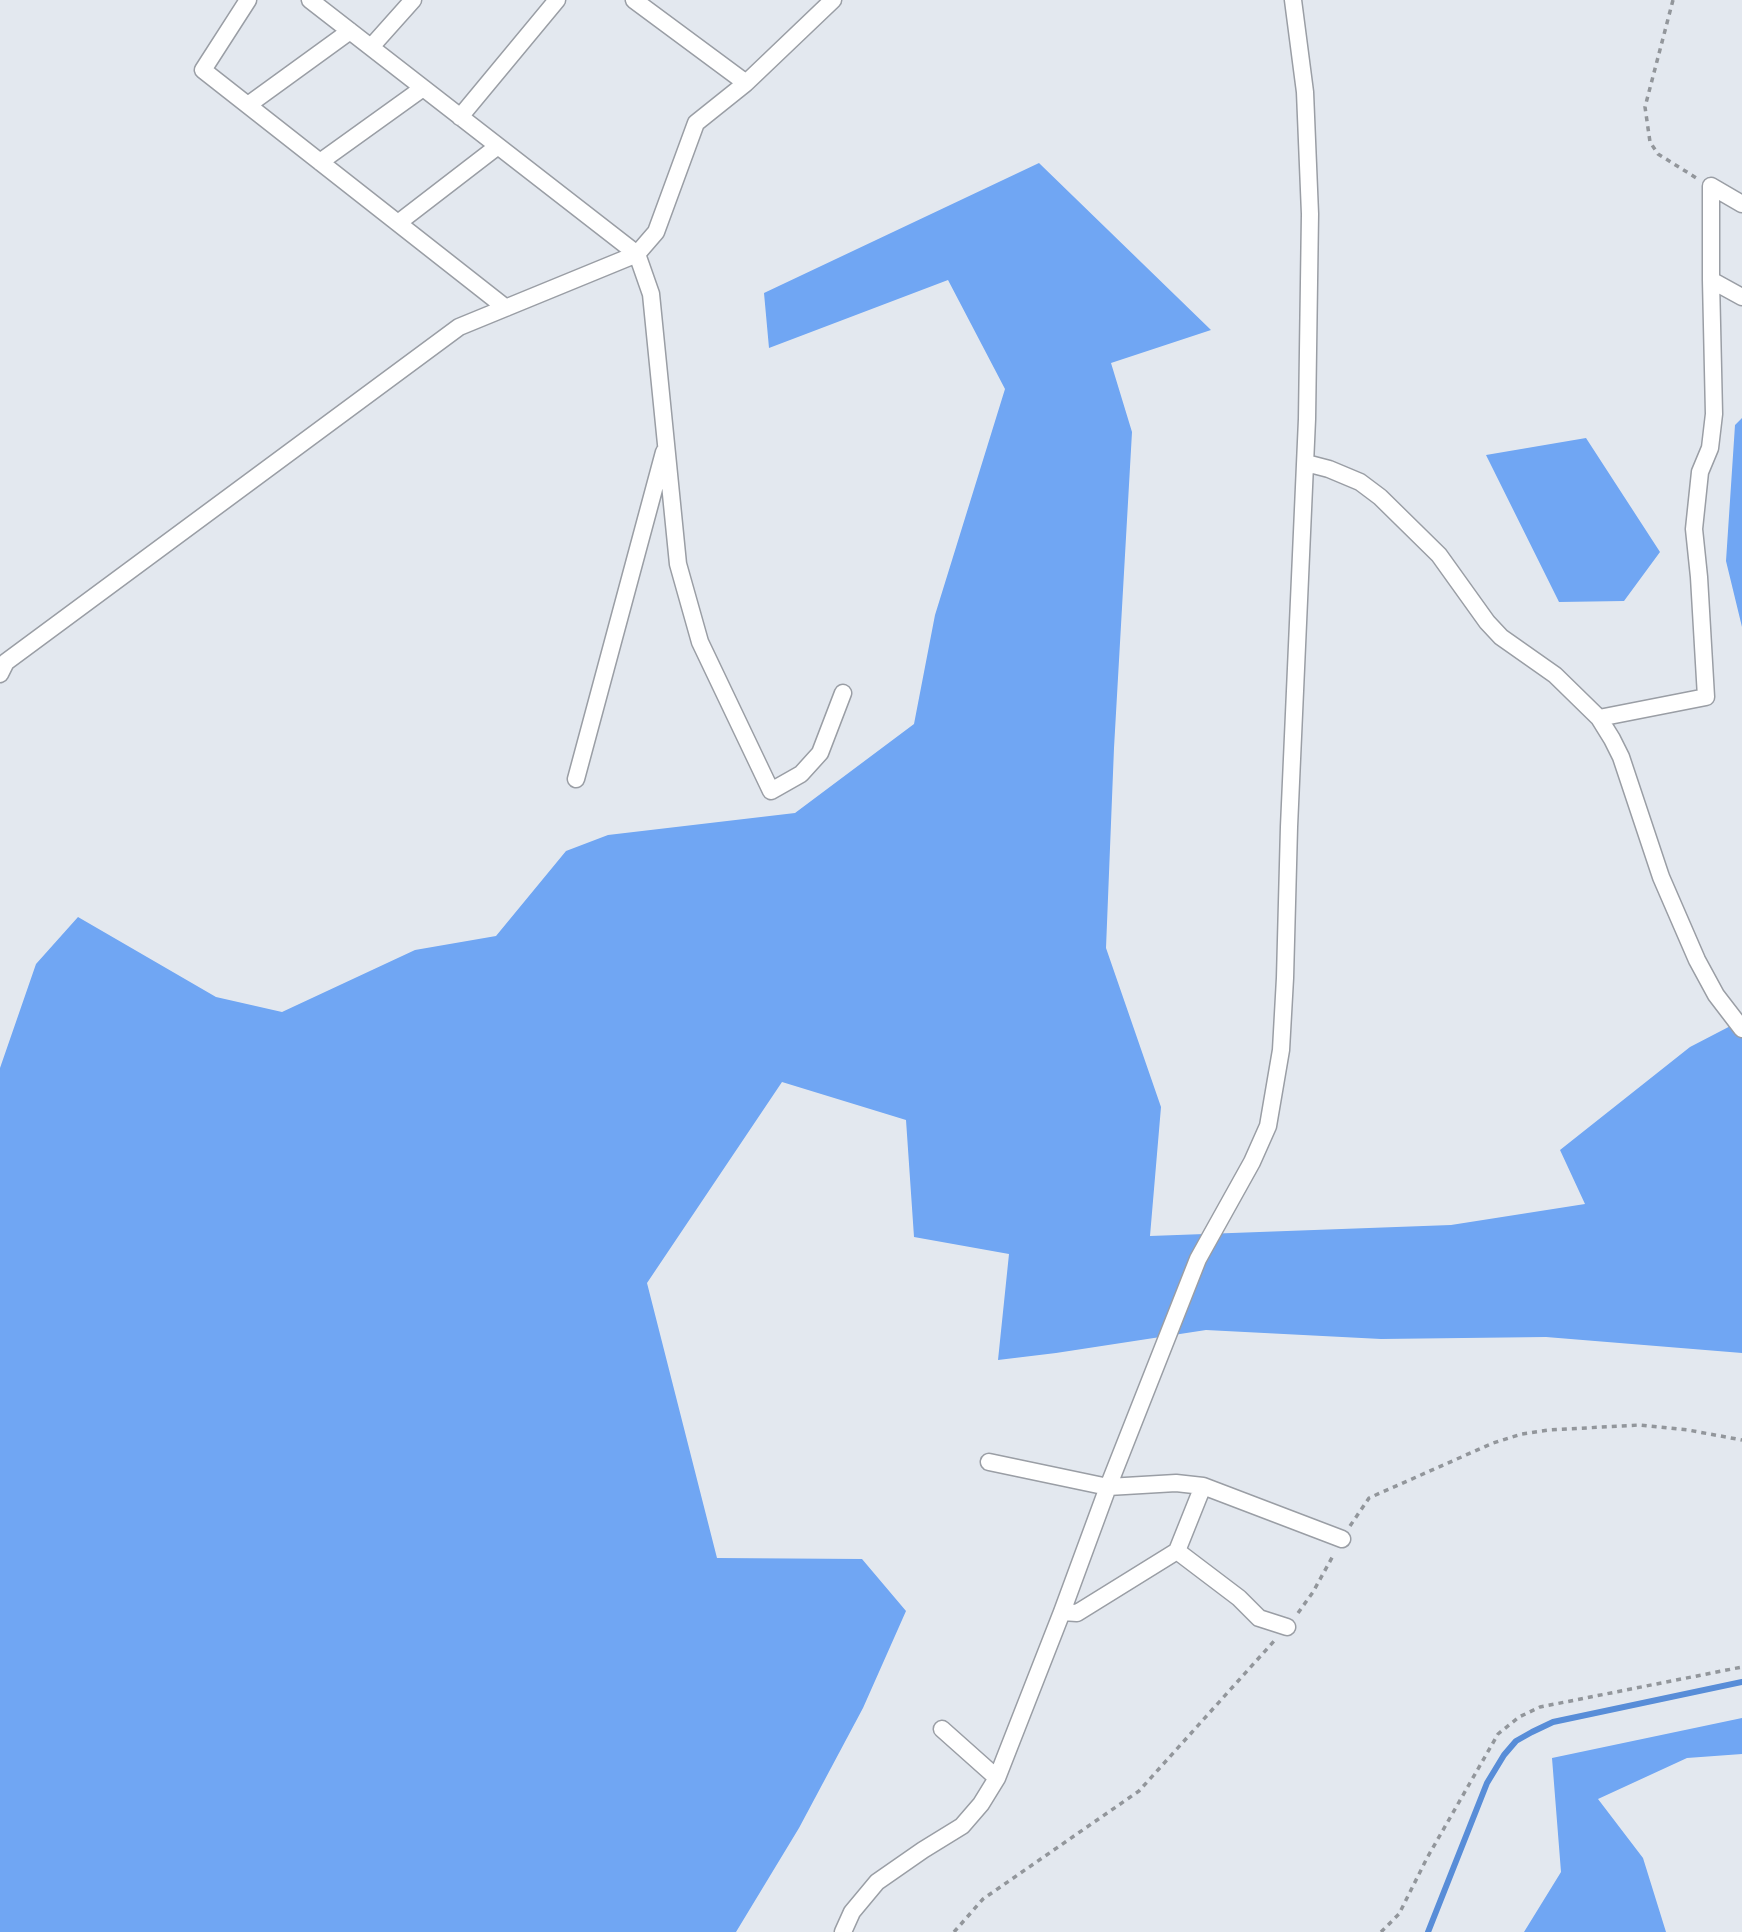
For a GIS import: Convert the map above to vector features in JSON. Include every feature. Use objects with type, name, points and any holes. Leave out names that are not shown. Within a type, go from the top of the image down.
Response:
[{"type":"street","points":[[248,0],[203,70],[506,308]]},
{"type":"street","points":[[310,0],[637,254],[651,294],[678,565],[700,642],[771,790],[801,774],[820,753],[843,693]]},
{"type":"street","points":[[371,47],[413,0]]},
{"type":"street","points":[[460,117],[557,0]]},
{"type":"street","points":[[634,0],[746,83]]},
{"type":"street","points":[[0,674],[6,662],[459,327],[637,254],[656,232],[696,124],[746,83],[833,0]]},
{"type":"street","points":[[843,1932],[852,1912],[877,1882],[962,1826],[981,1804],[997,1778],[1198,1259],[1252,1162],[1268,1126],[1281,1050],[1306,463],[1310,214],[1305,92],[1293,0]]},
{"type":"street","points":[[248,105],[350,31]]},
{"type":"street","points":[[320,162],[423,88]]},
{"type":"street","points":[[398,223],[498,146]]},
{"type":"street","points":[[1599,718],[1706,696],[1694,529],[1700,472],[1710,448],[1714,414],[1711,186]]},
{"type":"street","points":[[1711,186],[1742,204]]},
{"type":"street","points":[[1711,280],[1742,298]]},
{"type":"street","points":[[576,779],[666,443]]},
{"type":"street","points":[[1306,463],[1360,482],[1380,497],[1439,555],[1487,622],[1501,637],[1555,675],[1599,718],[1621,757],[1661,877],[1697,960],[1717,995],[1742,1029]]},
{"type":"street","points":[[989,1462],[1108,1487],[1176,1483],[1203,1486],[1342,1539]]},
{"type":"street","points":[[1062,1612],[1077,1612],[1177,1551],[1203,1486]]},
{"type":"street","points":[[1177,1551],[1239,1598],[1259,1618],[1287,1627]]},
{"type":"street","points":[[942,1729],[997,1778]]},
{"type":"path","points":[[1673,0],[1645,107],[1650,142],[1658,154],[1711,186]]},
{"type":"path","points":[[954,1932],[983,1899],[1139,1790],[1287,1627],[1313,1592],[1342,1539],[1369,1499],[1493,1443],[1522,1434],[1639,1425],[1688,1430],[1742,1440]]},
{"type":"path","points":[[1381,1932],[1399,1914],[1427,1858],[1498,1734],[1519,1717],[1540,1707],[1742,1667]]},
{"type":"shaded area","points":[[1039,163],[1211,330],[1111,363],[1132,432],[1106,948],[1161,1107],[1150,1236],[1451,1225],[1585,1204],[1560,1150],[1690,1047],[1742,1020],[1742,1353],[1546,1337],[1381,1339],[1206,1330],[998,1360],[1009,1254],[914,1237],[906,1120],[782,1082],[647,1283],[717,1558],[862,1559],[906,1611],[863,1708],[799,1828],[736,1932],[0,1932],[0,1068],[36,964],[78,917],[216,997],[282,1012],[415,950],[496,936],[566,851],[608,835],[795,813],[914,724],[935,615],[1005,389],[948,280],[769,348],[764,293]]},
{"type":"shaded area","points":[[1742,418],[1742,627],[1726,561],[1735,425]]},
{"type":"shaded area","points":[[1586,438],[1660,552],[1624,601],[1559,602],[1486,455]]},
{"type":"shaded area","points":[[1742,1718],[1742,1754],[1687,1758],[1598,1799],[1643,1858],[1666,1932],[1524,1932],[1561,1872],[1552,1758]]},
{"type":"waterway","points":[[1428,1932],[1487,1783],[1516,1741],[1553,1722],[1742,1682]]}]
